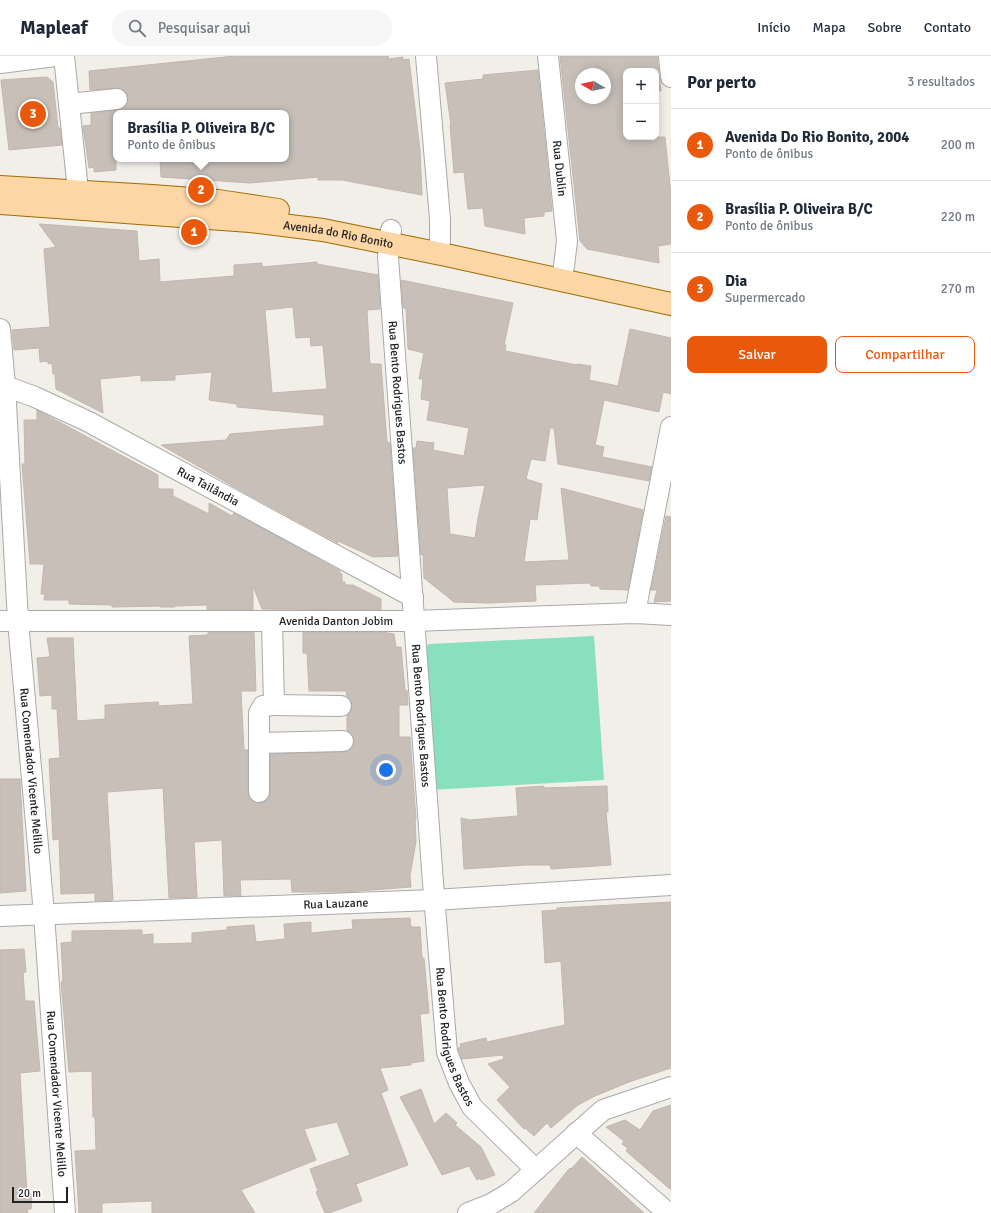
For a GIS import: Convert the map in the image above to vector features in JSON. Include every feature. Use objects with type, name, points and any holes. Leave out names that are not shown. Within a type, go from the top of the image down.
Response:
[{"type":"main road","name":"Avenida do Rio Bonito","points":[[0,187],[78,200]]},
{"type":"main road","name":"Avenida do Rio Bonito","points":[[0,203],[152,196],[218,201],[302,213],[390,236],[562,273],[671,304]]},
{"type":"main road","name":"Avenida do Rio Bonito","points":[[562,273],[671,289]]},
{"type":"street","points":[[0,63],[55,56]]},
{"type":"street","points":[[64,56],[78,200]]},
{"type":"street","points":[[426,56],[440,219],[439,246]]},
{"type":"street","name":"Rua Dublin","points":[[548,56],[566,241],[562,273]]},
{"type":"street","points":[[669,56],[671,77]]},
{"type":"street","points":[[69,104],[117,99]]},
{"type":"street","name":"Rua Bento Rodrigues Bastos","points":[[390,236],[388,257],[434,900],[447,1052],[459,1083],[472,1106],[536,1170]]},
{"type":"street","name":"Rua Comendador Vicente Melillo","points":[[0,329],[9,621],[44,914],[65,1213]]},
{"type":"street","name":"Rua Tailândia","points":[[2,386],[35,397],[87,421],[413,597]]},
{"type":"street","points":[[635,614],[671,428]]},
{"type":"street","name":"Avenida Danton Jobim","points":[[9,621],[414,621],[671,614]]},
{"type":"street","points":[[272,621],[274,705]]},
{"type":"street","points":[[259,792],[260,709],[262,706],[341,706]]},
{"type":"street","points":[[259,743],[343,741]]},
{"type":"street","name":"Rua Lauzane","points":[[0,916],[434,900],[671,885]]},
{"type":"street","points":[[468,1213],[491,1204],[511,1192],[603,1110],[671,1087]]},
{"type":"street","points":[[576,1133],[668,1213]]},
{"type":"green space","points":[[594,636],[604,780],[430,790],[420,654],[429,644]]},
{"type":"building","points":[[235,56],[388,56],[389,59],[403,57],[403,60],[409,59],[420,150],[422,195],[342,180],[318,180],[318,177],[250,183],[161,177],[160,162],[289,162],[289,110],[118,110],[127,104],[128,98],[126,93],[121,88],[90,90],[89,71]]},
{"type":"building","points":[[560,56],[657,56],[658,68],[623,68],[623,140],[659,140],[659,137],[665,137],[671,195],[671,244],[658,246],[659,263],[587,249],[580,241]]},
{"type":"building","points":[[538,70],[552,211],[544,212],[544,216],[524,218],[525,234],[485,226],[483,208],[468,209],[464,172],[454,173],[451,125],[445,83],[483,79],[483,75]]},
{"type":"building","points":[[659,74],[661,91],[659,91]]},
{"type":"building","points":[[47,77],[53,82],[58,128],[60,128],[62,145],[9,150],[1,80]]},
{"type":"building","points":[[113,111],[113,162],[116,162],[116,170],[94,172],[94,167],[89,168],[83,126],[91,125],[91,113]]},
{"type":"building","points":[[39,224],[137,231],[139,261],[159,259],[160,282],[234,276],[234,265],[262,263],[262,267],[317,262],[317,264],[378,275],[380,309],[367,310],[370,364],[381,364],[387,442],[390,443],[398,556],[373,557],[338,541],[338,543],[245,493],[161,445],[226,440],[230,434],[324,426],[324,415],[237,407],[237,404],[209,400],[212,372],[175,375],[175,380],[141,381],[141,375],[100,379],[103,413],[56,389],[55,374],[53,374],[52,363],[48,364],[48,361],[40,362],[39,348],[14,350],[12,330],[50,327],[44,249],[56,247]],"holes":[[[293,307],[296,338],[310,337],[311,346],[323,345],[327,389],[272,393],[265,310]]]},
{"type":"building","points":[[401,280],[513,303],[504,345],[506,345],[505,351],[577,365],[591,366],[589,380],[618,386],[630,329],[671,338],[671,394],[663,392],[659,412],[604,400],[595,445],[604,447],[602,457],[652,467],[649,481],[558,464],[554,428],[550,428],[545,461],[531,459],[526,479],[542,484],[537,520],[530,519],[524,562],[569,560],[561,488],[643,510],[628,590],[600,589],[599,586],[591,586],[590,583],[535,585],[536,601],[488,603],[454,602],[424,578],[413,448],[416,448],[417,441],[434,443],[433,450],[464,456],[469,428],[427,420],[430,401],[421,399],[423,379],[419,379],[424,353],[408,349],[406,308],[403,308]],"holes":[[[485,485],[475,538],[450,534],[447,488]]]},
{"type":"building","points":[[37,410],[158,475],[158,489],[173,489],[173,496],[209,514],[209,503],[232,516],[234,513],[340,571],[342,574],[342,582],[345,582],[345,585],[353,585],[381,599],[381,610],[262,609],[253,586],[253,610],[207,610],[207,605],[175,607],[112,607],[112,605],[69,604],[69,600],[44,600],[45,594],[41,594],[44,564],[30,564],[22,464],[25,464],[24,420],[37,420]]},
{"type":"building","points":[[666,516],[671,517],[671,601],[654,602],[657,590],[651,590]]},
{"type":"building","points":[[208,632],[254,632],[256,691],[241,691],[244,750],[248,750],[248,792],[249,797],[253,802],[259,803],[265,802],[269,797],[270,754],[343,752],[349,751],[353,746],[353,735],[347,731],[347,716],[351,712],[352,706],[351,700],[347,696],[346,691],[309,691],[307,653],[303,653],[303,632],[382,632],[394,634],[396,647],[401,647],[405,691],[407,690],[408,705],[399,705],[399,737],[410,737],[416,819],[416,841],[410,876],[411,887],[345,892],[292,892],[291,879],[240,880],[241,896],[224,896],[222,840],[194,842],[197,897],[169,898],[163,788],[107,792],[113,900],[95,901],[95,893],[61,894],[59,839],[53,840],[49,759],[60,758],[57,709],[52,709],[52,695],[40,696],[37,658],[50,657],[47,638],[73,638],[77,721],[105,719],[105,705],[158,702],[159,706],[193,704],[189,636],[208,635]]},
{"type":"building","points":[[0,779],[20,779],[26,891],[0,893]]},
{"type":"building","points":[[544,786],[544,788],[607,786],[608,812],[606,812],[611,865],[551,869],[550,865],[526,865],[464,869],[461,818],[470,820],[518,816],[516,788]]},
{"type":"building","points":[[671,902],[671,1068],[629,1082],[595,1096],[578,1105],[551,1128],[547,1123],[534,1136],[525,1128],[524,1129],[497,1100],[510,1087],[488,1064],[504,1059],[503,1055],[462,1059],[458,1049],[461,1047],[460,1044],[486,1038],[487,1042],[565,1025],[561,961],[545,963],[542,911],[557,910],[557,908]]},
{"type":"building","points":[[410,918],[411,927],[420,927],[422,958],[424,958],[429,1013],[420,1014],[424,1061],[411,1063],[411,1065],[380,1068],[388,1090],[381,1093],[408,1165],[356,1184],[362,1201],[329,1213],[325,1213],[316,1192],[318,1191],[310,1169],[350,1155],[337,1122],[304,1129],[316,1160],[241,1190],[255,1213],[152,1213],[152,1201],[102,1203],[102,1213],[79,1213],[75,1151],[96,1150],[95,1117],[93,1117],[92,1071],[69,1072],[61,982],[63,982],[61,943],[72,942],[72,931],[142,930],[142,935],[153,934],[153,944],[192,943],[192,933],[227,930],[227,927],[254,925],[256,942],[285,939],[284,924],[311,922],[311,933],[353,929],[352,920]]},
{"type":"building","points":[[24,949],[26,972],[23,972],[25,1001],[34,1001],[40,1071],[20,1073],[27,1194],[32,1194],[31,1209],[27,1209],[28,1213],[0,1213],[0,950]]},
{"type":"building","points":[[421,1089],[434,1124],[446,1113],[457,1123],[455,1125],[481,1147],[495,1175],[477,1180],[469,1166],[442,1175],[400,1097]]},
{"type":"building","points":[[671,1105],[671,1190],[626,1151],[628,1148],[622,1144],[624,1141],[606,1127],[625,1120],[640,1130],[653,1111]]},
{"type":"building","points":[[582,1157],[644,1213],[534,1213],[570,1168],[571,1169]]},
{"type":"place","name":"Dia","points":[[33,114]]},
{"type":"place","name":"Brasília P. Oliveira B/C","points":[[201,190]]},
{"type":"place","name":"Avenida Do Rio Bonito, 2004","points":[[194,232]]}]
